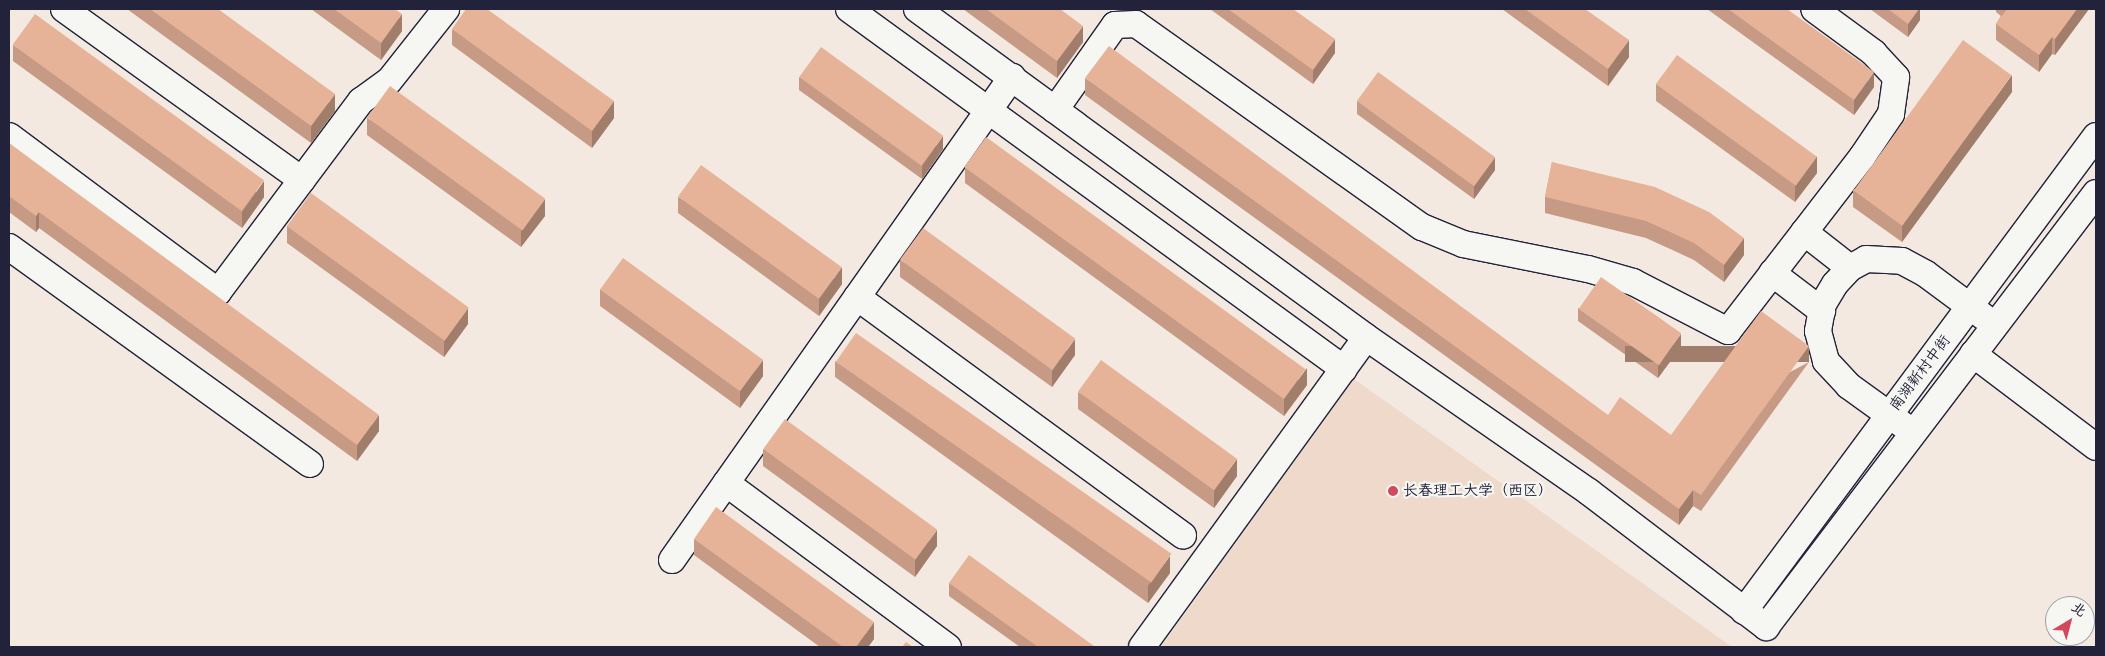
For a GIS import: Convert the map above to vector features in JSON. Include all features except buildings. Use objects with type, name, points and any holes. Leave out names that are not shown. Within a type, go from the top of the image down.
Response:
[{"type":"street","points":[[64,9],[302,180]]},
{"type":"street","points":[[849,9],[1344,369]]},
{"type":"street","points":[[917,9],[1366,337],[1589,492],[1744,610]]},
{"type":"street","points":[[1055,110],[1116,25],[1136,24],[1394,209],[1422,227],[1463,244],[1588,269],[1633,282],[1728,331],[1891,114],[1896,77],[1874,53],[1814,9]]},
{"type":"street","points":[[9,136],[218,292],[361,102],[389,81],[443,10]]},
{"type":"street","points":[[672,560],[1012,77]]},
{"type":"street","name":"南湖新村中街","points":[[2096,136],[1744,610],[1766,627],[2096,193]]},
{"type":"street","points":[[1804,232],[1850,268]]},
{"type":"street","points":[[9,247],[310,464]]},
{"type":"street","points":[[1913,432],[1848,386],[1826,361],[1818,331],[1822,311],[1835,284],[1850,268],[1866,259],[1902,261],[1926,274],[1995,325]]},
{"type":"street","points":[[1772,273],[1822,311]]},
{"type":"street","points":[[857,297],[1183,536]]},
{"type":"street","points":[[1142,647],[1366,337]]},
{"type":"street","points":[[1972,354],[2096,447]]},
{"type":"street","points":[[726,483],[948,647]]},
{"type":"shaded area","name":"长春理工大学（西区）","points":[[1354,379],[1669,602],[1732,647],[1161,647]]},
{"type":"place","name":"长春理工大学（西区）","points":[[1393,491]]}]
